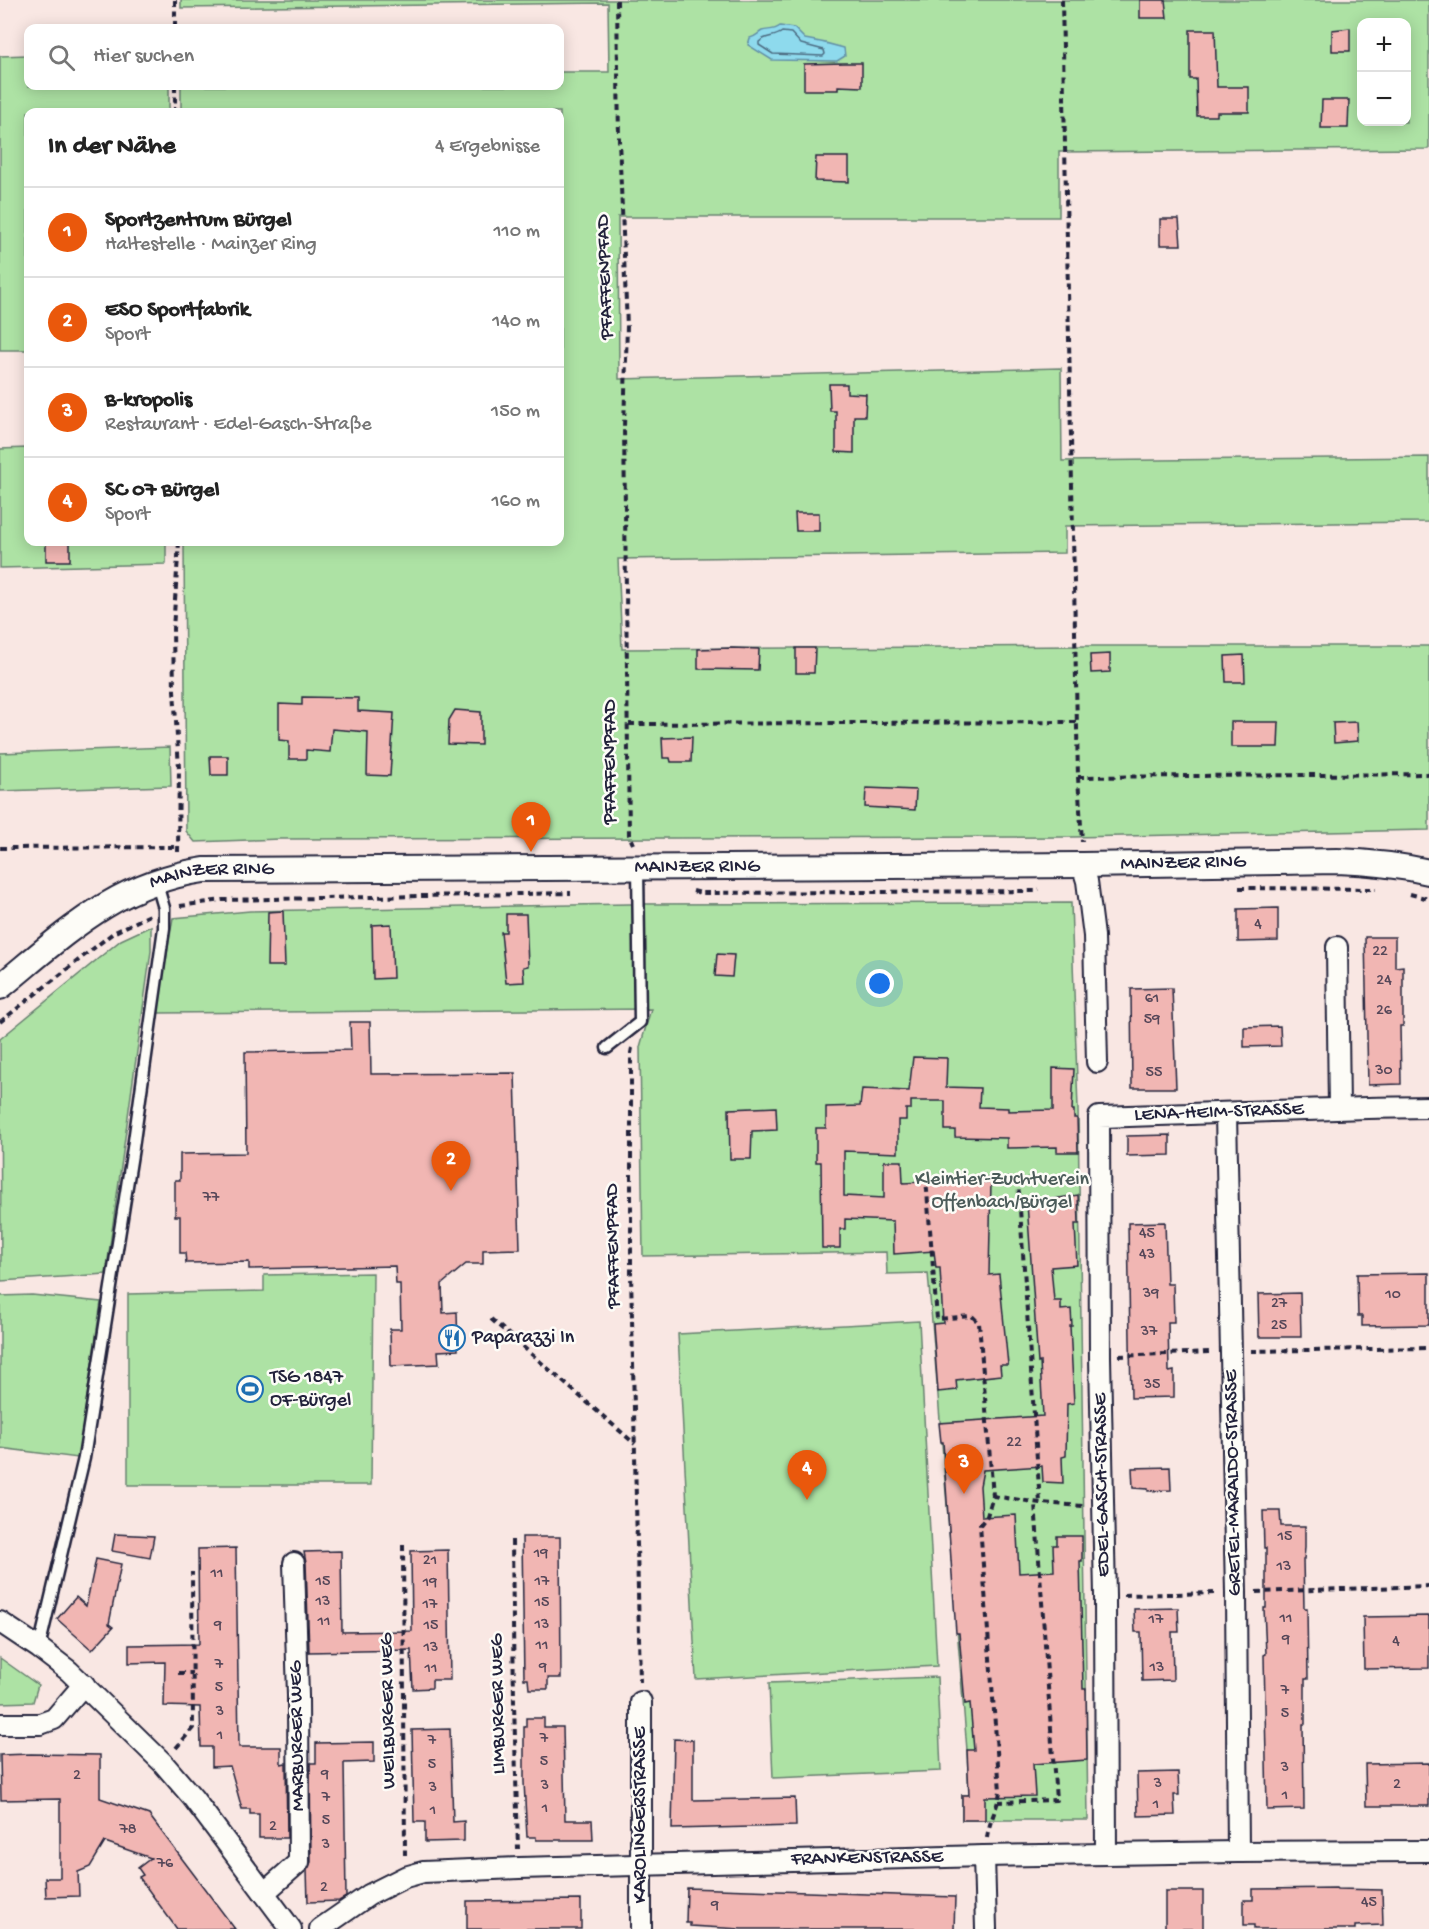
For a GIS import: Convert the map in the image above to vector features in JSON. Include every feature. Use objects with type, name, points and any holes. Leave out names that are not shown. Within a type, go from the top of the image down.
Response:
[{"type":"street","name":"MAINZER RING","points":[[0,987],[100,908],[156,881],[204,870],[1082,865],[1337,861],[1377,862],[1429,872]]},
{"type":"street","points":[[1082,865],[1088,881],[1094,936],[1097,1062]]},
{"type":"street","points":[[1337,947],[1339,1108]]},
{"type":"street","name":"LENA-HEIM-STRASSE","points":[[1099,1117],[1429,1107]]},
{"type":"street","name":"GRETEL-MARALDO-STRASSE","points":[[1226,1114],[1236,1593],[1238,1852]]},
{"type":"street","name":"EDEL-GASCH-STRASSE","points":[[1099,1117],[1106,1854]]},
{"type":"street","name":"MARBURGER WEG","points":[[264,1893],[299,1862],[294,1563]]},
{"type":"street","points":[[0,1622],[39,1648],[84,1684],[164,1762],[291,1929]]},
{"type":"street","points":[[0,1724],[40,1724],[54,1719],[84,1684]]},
{"type":"street","name":"KAROLINGERSTRASSE","points":[[640,1702],[641,1929]]},
{"type":"street","name":"FRANKENSTRASSE","points":[[320,1929],[369,1895],[405,1877],[423,1872],[984,1856],[1429,1851]]},
{"type":"street","points":[[984,1856],[986,1929]]},
{"type":"lane","points":[[607,1048],[640,1022],[638,867]]},
{"type":"lane","points":[[39,1648],[84,1458],[133,1148],[164,928],[164,908],[156,881]]},
{"type":"path","points":[[175,0],[175,24]]},
{"type":"path","name":"PFAFFENPFAD","points":[[617,0],[627,326],[624,427],[629,835],[638,867]]},
{"type":"path","points":[[1062,0],[1078,777],[1082,865]]},
{"type":"path","points":[[175,90],[176,108]]},
{"type":"path","points":[[179,546],[173,629],[179,768],[177,847],[185,873]]},
{"type":"path","points":[[629,723],[1077,722]]},
{"type":"path","points":[[1078,777],[1429,774]]},
{"type":"path","points":[[1078,777],[1080,807]]},
{"type":"path","points":[[0,848],[177,847]]},
{"type":"path","points":[[691,891],[701,893],[1035,891],[1043,888]]},
{"type":"path","points":[[1230,888],[1386,889]]},
{"type":"path","points":[[1402,891],[1429,899]]},
{"type":"path","points":[[0,1022],[113,933],[164,908],[222,900],[574,892]]},
{"type":"path","name":"PFAFFENPFAD","points":[[640,1022],[631,1053],[631,1273],[640,1702]]},
{"type":"path","points":[[984,1856],[988,1823],[998,1802],[1000,1791],[980,1525],[987,1516],[993,1496],[979,1323],[972,1316],[937,1319],[926,1178],[1098,1180]]},
{"type":"path","points":[[998,1802],[1056,1800],[1018,1180]]},
{"type":"path","points":[[491,1319],[635,1445]]},
{"type":"path","points":[[1100,1357],[1231,1351],[1429,1348]]},
{"type":"path","points":[[993,1496],[1037,1503],[1104,1507]]},
{"type":"path","name":"LIMBURGER WEG","points":[[512,1540],[519,1868]]},
{"type":"path","name":"WEILBURGER WEG","points":[[402,1545],[405,1877]]},
{"type":"path","points":[[164,1762],[193,1728],[192,1572]]},
{"type":"path","points":[[1105,1596],[1429,1586]]},
{"type":"path","points":[[178,1673],[192,1673]]},
{"type":"green space","points":[[181,0],[1429,0],[1429,149],[1059,152],[1059,217],[618,217],[619,379],[1061,368],[1062,461],[1429,457],[1429,522],[1065,526],[1065,553],[618,559],[622,649],[1429,646],[1429,830],[1072,837],[280,839],[195,842],[186,831],[184,546],[564,546],[564,108],[181,108],[181,90],[564,90],[564,72],[609,72],[608,3],[181,8]]},
{"type":"green space","points":[[24,55],[24,90],[169,90],[169,108],[24,108],[24,350],[0,350],[0,56]]},
{"type":"green space","points":[[24,448],[24,546],[166,546],[166,564],[0,568],[0,449]]},
{"type":"green space","points":[[170,747],[171,786],[0,791],[0,753]]},
{"type":"green space","name":"Kleintier-Zuchtverein Offenbach/Bürgel","points":[[1071,903],[1078,1109],[1088,1820],[962,1820],[962,1795],[969,1795],[967,1750],[928,1273],[887,1274],[886,1252],[643,1256],[640,1047],[651,1009],[157,1013],[173,918],[250,911],[629,904]]},
{"type":"green space","points":[[151,926],[151,951],[106,1274],[1,1281],[0,1039],[121,940]]},
{"type":"green space","name":"TSG 1847 OF-Bürgel","points":[[373,1273],[371,1485],[128,1485],[128,1294],[264,1291],[264,1275]]},
{"type":"green space","points":[[32,1295],[101,1302],[78,1458],[0,1448],[0,1296]]},
{"type":"green space","points":[[919,1321],[937,1666],[696,1679],[678,1334]]},
{"type":"green space","points":[[0,1658],[38,1685],[33,1702],[0,1703]]},
{"type":"green space","points":[[937,1677],[941,1771],[773,1778],[769,1683]]},
{"type":"water","points":[[780,26],[794,28],[805,39],[844,48],[845,56],[837,61],[772,60],[748,45],[750,38],[762,31]]},
{"type":"building","points":[[1140,0],[1165,0],[1167,18],[1140,18]]},
{"type":"building","points":[[1350,28],[1350,51],[1332,51],[1332,30]]},
{"type":"building","points":[[1190,30],[1215,30],[1217,87],[1249,87],[1249,112],[1217,112],[1217,116],[1197,116],[1196,79],[1190,79]]},
{"type":"building","points":[[862,63],[862,87],[838,86],[838,90],[804,90],[804,64]]},
{"type":"building","points":[[1322,100],[1349,100],[1348,128],[1321,128]]},
{"type":"building","points":[[816,157],[849,157],[849,182],[815,181]]},
{"type":"building","points":[[1160,219],[1179,219],[1181,245],[1160,245]]},
{"type":"building","points":[[829,384],[847,384],[847,393],[866,394],[865,416],[854,416],[854,453],[836,452],[836,411],[830,411]]},
{"type":"building","points":[[795,513],[819,513],[819,531],[796,531]]},
{"type":"building","points":[[46,546],[70,546],[70,561],[46,561]]},
{"type":"building","points":[[796,648],[815,648],[814,673],[796,673]]},
{"type":"building","points":[[698,649],[759,649],[758,670],[698,669]]},
{"type":"building","points":[[1110,654],[1110,672],[1091,673],[1090,655]]},
{"type":"building","points":[[1244,655],[1245,682],[1226,682],[1225,656]]},
{"type":"building","points":[[302,697],[358,698],[358,711],[394,713],[390,776],[367,775],[368,732],[332,729],[330,752],[306,750],[306,759],[289,759],[289,741],[279,740],[279,704],[302,705]]},
{"type":"building","points":[[455,710],[481,712],[481,745],[448,744],[449,720]]},
{"type":"building","points":[[1231,722],[1279,722],[1278,747],[1231,747]]},
{"type":"building","points":[[1357,722],[1358,741],[1334,743],[1333,723]]},
{"type":"building","points":[[692,737],[691,762],[671,762],[670,758],[663,758],[662,738]]},
{"type":"building","points":[[210,756],[228,756],[228,775],[211,775]]},
{"type":"building","points":[[866,788],[916,790],[915,810],[865,807]]},
{"type":"building","points":[[1278,908],[1278,941],[1238,942],[1238,909]]},
{"type":"building","points":[[283,911],[285,966],[267,966],[268,912]]},
{"type":"building","points":[[506,914],[526,914],[528,966],[523,967],[524,982],[506,983],[501,932],[506,932]]},
{"type":"building","points":[[391,924],[393,978],[373,979],[372,925]]},
{"type":"building","points":[[1365,937],[1395,937],[1395,967],[1403,966],[1403,1026],[1400,1026],[1401,1084],[1368,1085]]},
{"type":"building","points":[[717,954],[734,955],[732,977],[715,976]]},
{"type":"building","points":[[1172,988],[1176,1088],[1132,1088],[1131,989]]},
{"type":"building","points":[[350,1022],[370,1022],[371,1074],[515,1073],[520,1249],[483,1250],[483,1264],[466,1264],[442,1284],[443,1313],[457,1312],[458,1350],[438,1351],[439,1364],[391,1366],[390,1329],[401,1329],[400,1284],[396,1284],[395,1266],[249,1269],[249,1262],[186,1263],[185,1253],[180,1253],[180,1216],[175,1216],[175,1180],[180,1180],[180,1154],[246,1153],[245,1052],[351,1050]]},
{"type":"building","points":[[1280,1026],[1281,1046],[1244,1047],[1244,1027]]},
{"type":"building","points":[[913,1057],[947,1058],[946,1087],[980,1088],[979,1107],[1008,1108],[1008,1111],[1053,1110],[1053,1068],[1074,1069],[1072,1110],[1074,1110],[1074,1118],[1077,1118],[1078,1152],[1057,1152],[1057,1147],[1007,1148],[1007,1138],[955,1137],[955,1130],[945,1130],[945,1101],[911,1101],[911,1109],[906,1109],[906,1120],[898,1120],[898,1153],[844,1151],[844,1196],[884,1198],[884,1161],[902,1161],[903,1183],[965,1180],[965,1182],[991,1182],[989,1275],[999,1274],[1008,1365],[1000,1365],[1001,1375],[956,1380],[957,1390],[938,1392],[933,1324],[943,1323],[940,1268],[936,1268],[934,1251],[894,1254],[893,1221],[845,1219],[845,1229],[840,1229],[840,1248],[822,1248],[821,1162],[816,1162],[816,1128],[826,1128],[826,1107],[860,1106],[862,1089],[909,1091]]},
{"type":"building","points":[[776,1107],[777,1130],[752,1131],[751,1159],[730,1159],[729,1109]]},
{"type":"building","points":[[1170,1135],[1170,1155],[1127,1156],[1127,1136]]},
{"type":"building","points":[[1078,1195],[1079,1224],[1075,1224],[1077,1265],[1051,1267],[1054,1301],[1061,1301],[1061,1310],[1071,1309],[1072,1326],[1070,1326],[1074,1403],[1067,1404],[1066,1456],[1062,1457],[1063,1483],[1043,1482],[1042,1466],[983,1470],[980,1486],[982,1517],[1016,1515],[1019,1573],[1054,1571],[1053,1545],[1057,1545],[1057,1536],[1082,1536],[1082,1561],[1080,1561],[1087,1760],[1033,1764],[1035,1796],[985,1797],[985,1820],[962,1820],[962,1795],[969,1795],[967,1750],[974,1750],[970,1703],[965,1704],[959,1633],[956,1633],[943,1442],[941,1442],[939,1423],[1043,1416],[1027,1203]]},
{"type":"building","points":[[1165,1222],[1167,1284],[1173,1284],[1174,1322],[1168,1322],[1169,1372],[1174,1371],[1174,1397],[1131,1398],[1128,1223]]},
{"type":"building","points":[[1429,1273],[1429,1325],[1362,1326],[1362,1316],[1358,1316],[1357,1274]]},
{"type":"building","points":[[1300,1293],[1301,1337],[1259,1337],[1258,1294]]},
{"type":"building","points":[[1170,1467],[1171,1490],[1148,1491],[1148,1489],[1133,1488],[1132,1468]]},
{"type":"building","points":[[1263,1511],[1280,1511],[1281,1526],[1305,1526],[1303,1559],[1304,1608],[1307,1608],[1308,1679],[1305,1679],[1305,1724],[1303,1724],[1304,1809],[1267,1810],[1264,1655],[1266,1654],[1264,1608],[1266,1608],[1266,1548],[1264,1548]]},
{"type":"building","points":[[115,1534],[154,1536],[150,1558],[112,1551]]},
{"type":"building","points":[[522,1537],[560,1537],[561,1678],[548,1678],[548,1689],[529,1689],[528,1679],[524,1679]]},
{"type":"building","points":[[236,1548],[239,1747],[281,1747],[281,1764],[286,1763],[287,1838],[259,1838],[259,1814],[250,1814],[250,1809],[242,1809],[230,1766],[212,1767],[212,1747],[201,1747],[200,1707],[164,1706],[165,1662],[129,1663],[129,1645],[199,1644],[198,1549]]},
{"type":"building","points":[[448,1550],[450,1680],[432,1680],[432,1688],[413,1689],[411,1650],[309,1652],[304,1552],[341,1551],[342,1632],[412,1631],[411,1551]]},
{"type":"building","points":[[96,1559],[121,1564],[109,1624],[113,1627],[92,1650],[57,1619],[76,1597],[86,1606]]},
{"type":"building","points":[[1178,1608],[1179,1632],[1172,1632],[1173,1680],[1142,1681],[1141,1632],[1135,1632],[1134,1609]]},
{"type":"building","points":[[1429,1616],[1429,1668],[1364,1669],[1363,1617]]},
{"type":"building","points":[[526,1718],[544,1718],[544,1727],[563,1727],[565,1820],[592,1820],[593,1840],[536,1840],[536,1837],[527,1837],[524,1782]]},
{"type":"building","points":[[450,1729],[453,1822],[464,1821],[464,1841],[425,1842],[425,1822],[414,1822],[412,1730]]},
{"type":"building","points":[[674,1739],[693,1740],[693,1800],[795,1798],[796,1826],[672,1829]]},
{"type":"building","points":[[374,1742],[374,1762],[344,1763],[346,1897],[339,1901],[308,1902],[307,1870],[311,1862],[310,1763],[316,1763],[316,1743]]},
{"type":"building","points":[[0,1755],[100,1755],[100,1798],[149,1815],[235,1929],[177,1929],[139,1877],[143,1875],[138,1868],[151,1858],[105,1842],[90,1867],[78,1872],[79,1896],[46,1897],[45,1878],[60,1878],[60,1799],[1,1800]]},
{"type":"building","points":[[1429,1763],[1429,1806],[1366,1806],[1365,1764]]},
{"type":"building","points":[[1178,1772],[1179,1795],[1174,1795],[1175,1815],[1138,1816],[1137,1773]]},
{"type":"building","points":[[687,1888],[955,1897],[954,1929],[741,1929],[690,1926],[690,1923],[686,1923]]},
{"type":"building","points":[[1253,1889],[1382,1890],[1383,1925],[1355,1926],[1355,1929],[1254,1929],[1254,1925],[1244,1925],[1244,1900],[1253,1900]]},
{"type":"building","points":[[1165,1891],[1203,1891],[1203,1929],[1165,1929]]},
{"type":"building","points":[[581,1900],[581,1929],[467,1929],[467,1901]]},
{"type":"place","name":"Sportzentrum Bürgel","points":[[531,852]]},
{"type":"place","name":"ESO Sportfabrik","points":[[451,1191]]},
{"type":"place","name":"Paparazzi In","points":[[452,1338]]},
{"type":"place","name":"TSG 1847 OF-Bürgel","points":[[250,1389]]},
{"type":"place","name":"B-kropolis","points":[[964,1494]]},
{"type":"place","name":"SC 07 Bürgel","points":[[807,1500]]}]
